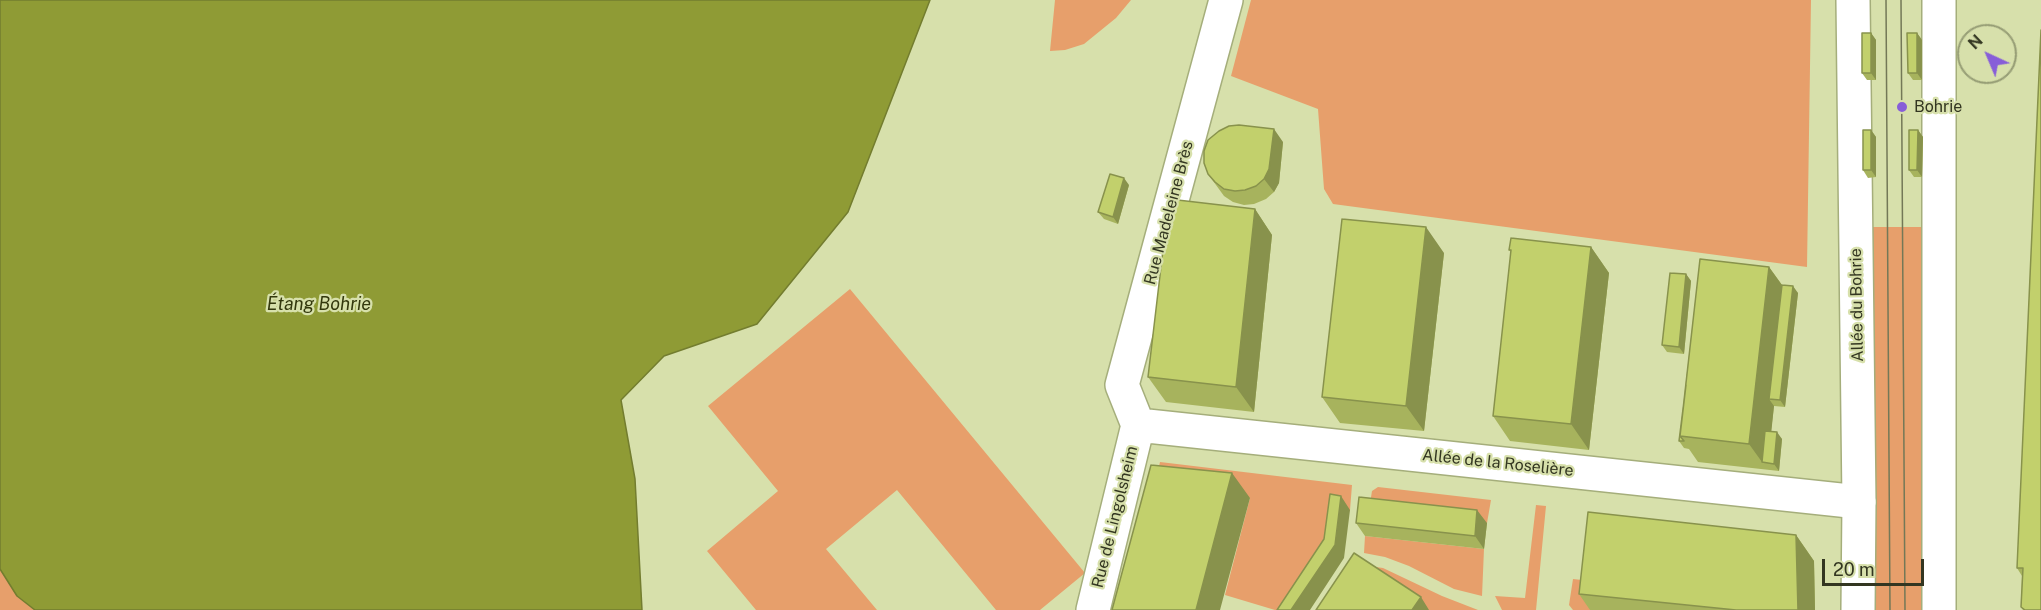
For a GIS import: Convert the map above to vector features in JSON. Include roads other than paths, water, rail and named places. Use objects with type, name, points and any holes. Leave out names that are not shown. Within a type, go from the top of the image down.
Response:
[{"type":"street","name":"Rue Madeleine Brès","points":[[1138,425],[1122,385],[1226,0]]},
{"type":"street","name":"Allée du Bohrie","points":[[1853,0],[1859,502],[1858,610]]},
{"type":"street","points":[[1939,0],[1939,610]]},
{"type":"street","name":"Allée de la Roselière","points":[[1138,425],[1859,502]]},
{"type":"street","name":"Rue de Lingolsheim","points":[[1093,610],[1138,425]]},
{"type":"water","name":"Étang Bohrie","points":[[0,0],[930,0],[848,212],[757,324],[664,356],[621,400],[635,479],[642,610],[35,610],[17,596],[0,569]]},
{"type":"tram line","points":[[1886,0],[1890,610]]},
{"type":"tram line","points":[[1901,0],[1905,610]]},
{"type":"place","name":"Bohrie","points":[[1902,107]]}]
